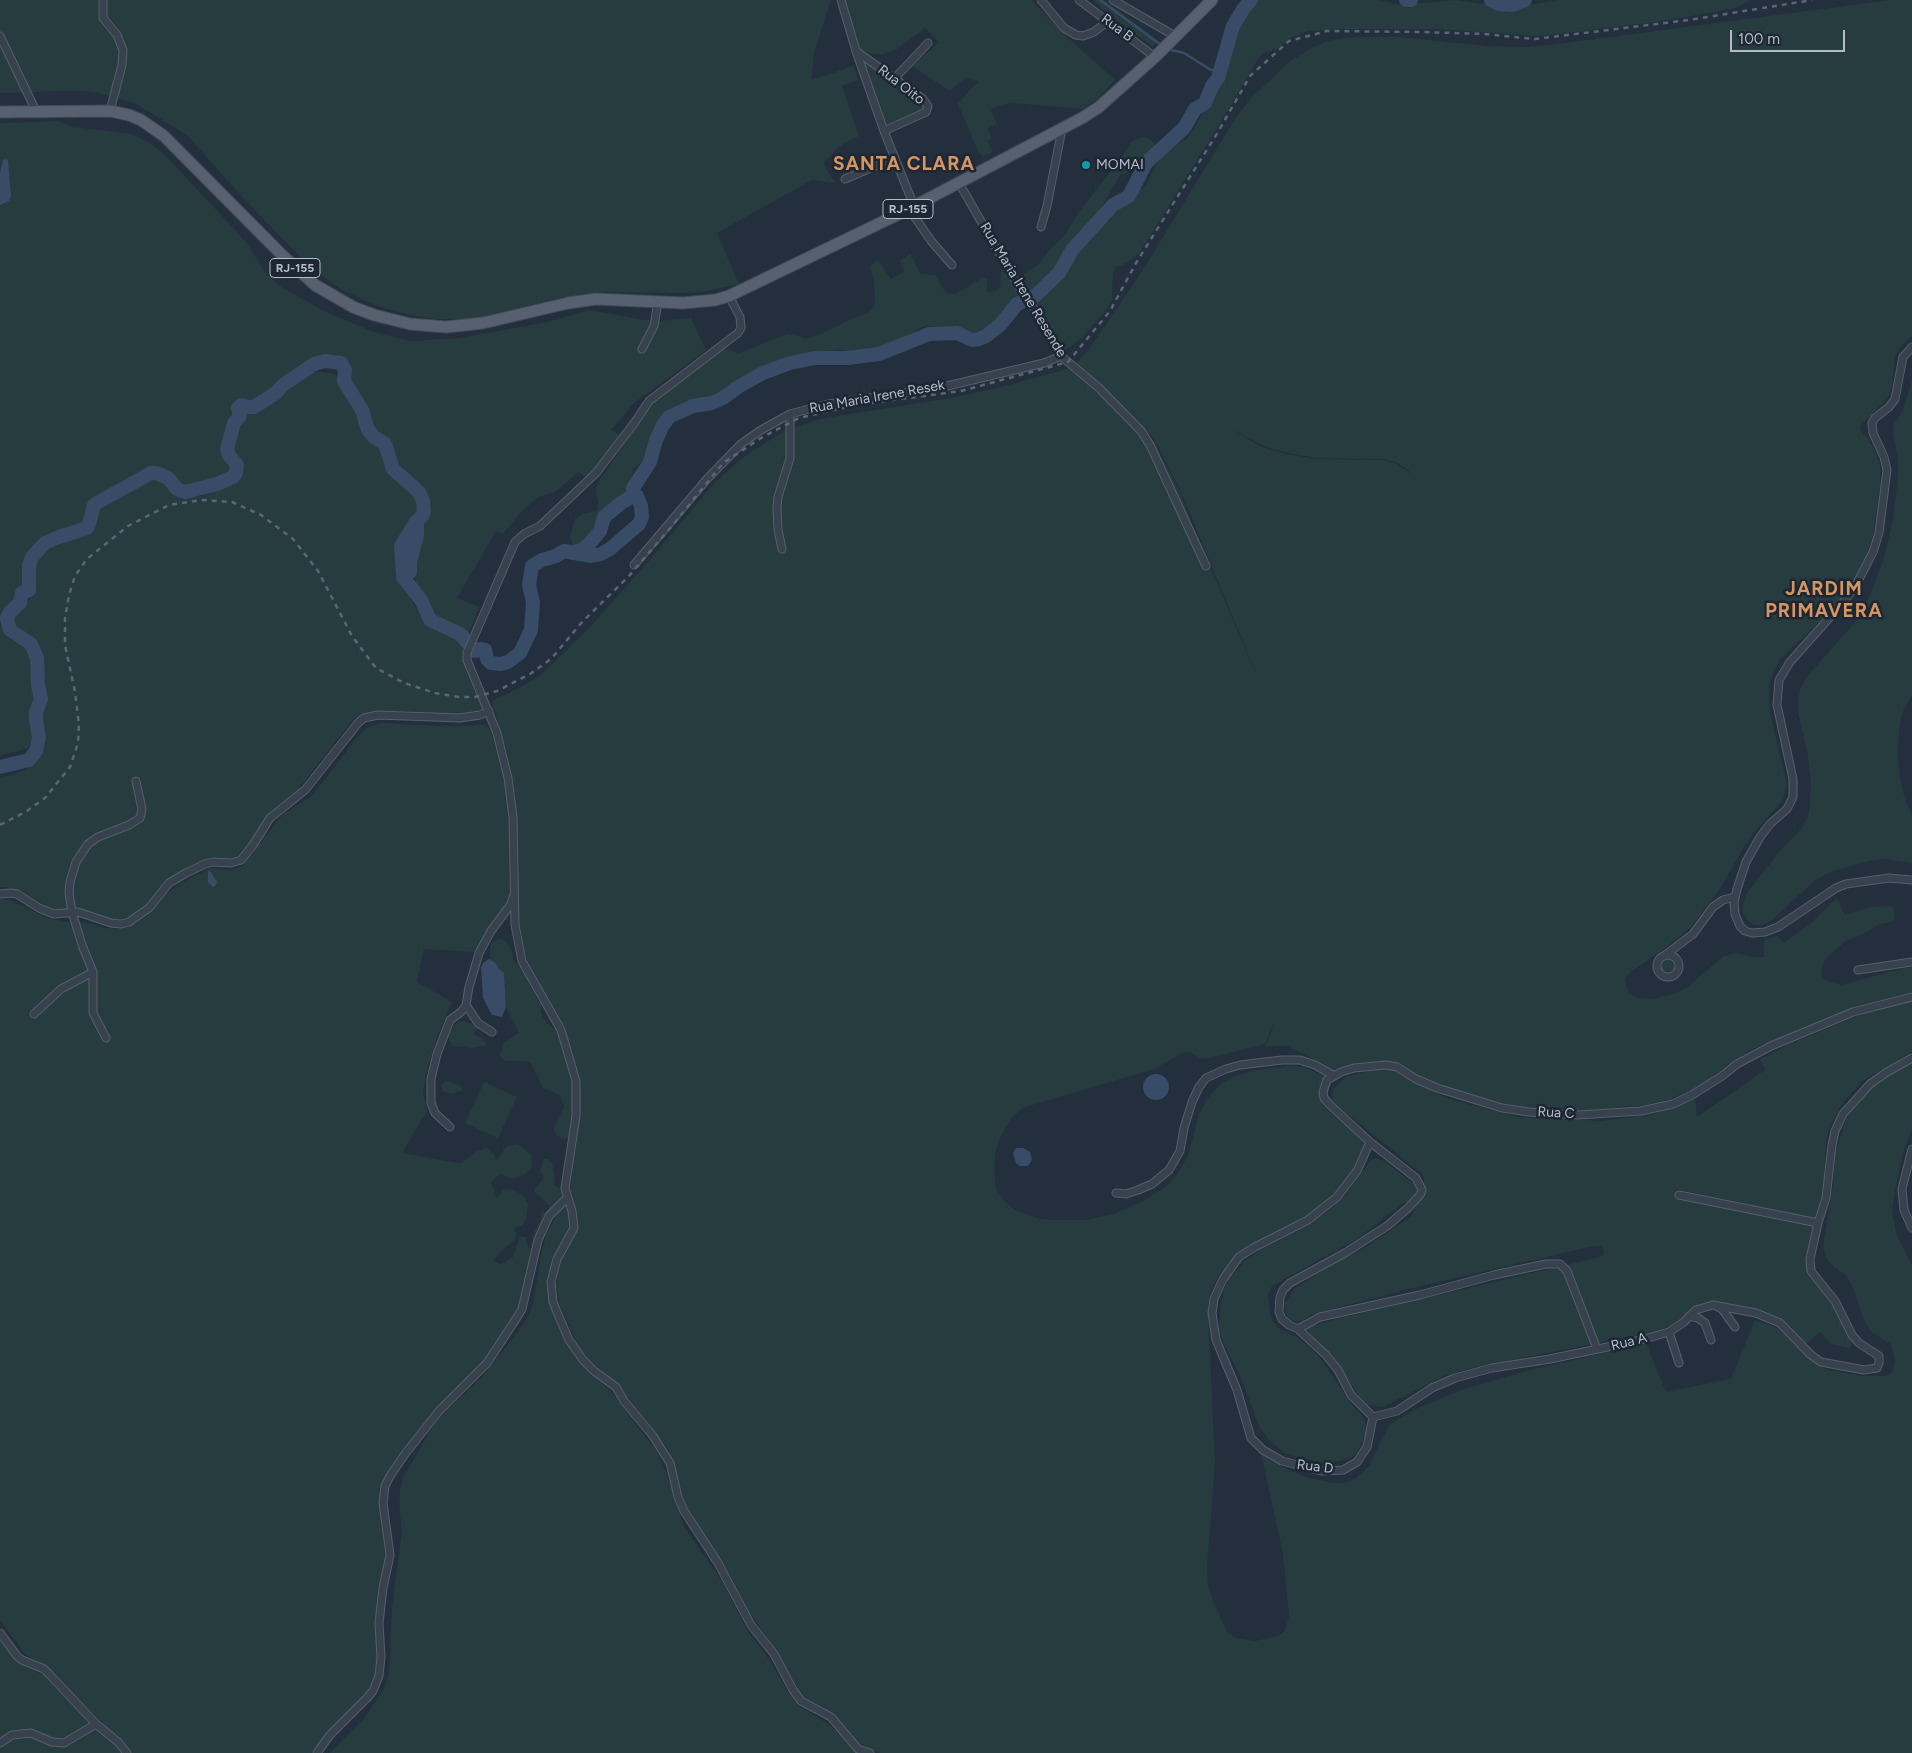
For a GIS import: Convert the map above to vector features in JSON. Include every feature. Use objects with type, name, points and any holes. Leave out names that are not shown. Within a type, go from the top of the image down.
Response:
[{"type":"main road","name":"RJ-155","points":[[0,112],[36,110],[110,111],[130,115],[153,127],[300,273],[334,297],[374,315],[410,324],[446,327],[483,323],[568,303],[596,299],[701,302],[729,296],[911,207],[1062,130],[1098,106],[1156,55],[1212,0]]},
{"type":"street","points":[[103,0],[103,18],[117,35],[123,50],[122,65],[110,111]]},
{"type":"street","points":[[841,0],[856,51],[911,207],[932,242],[952,265]]},
{"type":"street","points":[[1041,0],[1064,28],[1076,36],[1083,36],[1094,32],[1108,21]]},
{"type":"street","name":"Rua B","points":[[1079,0],[1156,55]]},
{"type":"street","points":[[1114,0],[1175,37]]},
{"type":"street","points":[[0,36],[36,110]]},
{"type":"street","points":[[895,78],[928,43]]},
{"type":"street","name":"Rua Oito","points":[[856,51],[926,102],[928,108],[926,112],[884,131]]},
{"type":"street","points":[[1041,227],[1062,130]]},
{"type":"street","points":[[844,179],[894,158]]},
{"type":"street","name":"Rua Maria Irene Resende","points":[[959,183],[1019,287],[1033,306],[1060,356],[1099,388],[1141,431],[1150,445],[1206,566]]},
{"type":"street","points":[[729,296],[740,316],[738,333],[654,397],[596,473],[540,526],[519,537],[515,542],[467,653],[468,665],[489,712],[503,755],[512,800],[515,925],[522,961],[561,1030],[576,1081],[576,1116],[565,1177],[565,1188],[572,1211],[574,1228],[558,1259],[552,1282],[553,1302],[569,1340],[588,1366],[616,1388],[628,1408],[660,1447],[670,1463],[678,1497],[684,1511],[718,1563],[751,1625],[774,1654],[801,1702],[831,1717],[858,1749],[870,1753]]},
{"type":"street","points":[[642,350],[654,326],[658,302]]},
{"type":"street","points":[[1912,347],[1903,357],[1895,399],[1875,418],[1872,424],[1874,436],[1884,457],[1887,470],[1876,542],[1867,565],[1855,587],[1790,662],[1779,680],[1776,697],[1777,710],[1793,779],[1792,797],[1786,809],[1770,824],[1756,843],[1746,862],[1735,897],[1735,914],[1740,926],[1745,931],[1760,933],[1778,927],[1836,888],[1846,884],[1889,878],[1912,880]]},
{"type":"street","name":"Rua Maria Irene Resek","points":[[634,565],[707,479],[741,444],[790,414],[828,404],[944,386],[1044,363],[1060,356]]},
{"type":"street","points":[[782,549],[778,530],[777,507],[778,496],[790,458],[790,414]]},
{"type":"street","points":[[0,894],[11,892],[17,894],[39,908],[54,914],[84,913],[111,923],[121,924],[129,922],[149,908],[169,883],[181,876],[205,864],[213,862],[231,863],[240,860],[253,845],[270,818],[305,790],[364,718],[378,715],[460,718],[489,712]]},
{"type":"street","points":[[106,1038],[92,1012],[93,972],[82,945],[72,912],[69,893],[71,877],[76,862],[88,844],[98,836],[129,825],[140,818],[142,809],[136,781]]},
{"type":"street","points":[[450,1127],[435,1113],[430,1094],[431,1080],[440,1043],[452,1017],[461,1012],[466,1005],[479,953],[491,931],[510,904],[514,892]]},
{"type":"street","points":[[1664,956],[1693,934],[1714,907],[1723,900],[1735,897]]},
{"type":"street","points":[[1858,970],[1912,962]]},
{"type":"street","points":[[34,1014],[61,989],[93,972]]},
{"type":"street","name":"Rua C","points":[[1333,1075],[1354,1068],[1386,1065],[1397,1067],[1416,1079],[1438,1088],[1502,1108],[1529,1112],[1578,1115],[1641,1111],[1673,1104],[1692,1095],[1737,1064],[1779,1042],[1853,1012],[1912,997]]},
{"type":"street","points":[[466,1005],[478,1023],[492,1032]]},
{"type":"street","points":[[1714,1305],[1756,1313],[1780,1323],[1811,1355],[1821,1362],[1845,1368],[1869,1370],[1879,1366],[1879,1356],[1859,1343],[1852,1335],[1835,1301],[1811,1271],[1810,1259],[1818,1223],[1824,1208],[1835,1131],[1843,1114],[1870,1084],[1912,1058]]},
{"type":"street","points":[[1116,1193],[1126,1194],[1152,1184],[1169,1170],[1180,1151],[1184,1128],[1192,1102],[1199,1087],[1206,1078],[1240,1065],[1282,1060],[1300,1060],[1315,1065],[1333,1075],[1324,1086],[1324,1098],[1370,1142],[1416,1178],[1422,1190],[1420,1195],[1394,1220],[1368,1239],[1290,1283],[1280,1297],[1279,1312],[1282,1319],[1289,1325],[1298,1328],[1326,1355],[1338,1370],[1351,1395],[1373,1417]]},
{"type":"street","name":"Rua D","points":[[1370,1142],[1357,1171],[1337,1197],[1308,1220],[1252,1248],[1235,1262],[1218,1289],[1212,1313],[1216,1340],[1237,1390],[1251,1438],[1263,1450],[1289,1464],[1321,1471],[1343,1470],[1363,1456],[1371,1435],[1373,1417]]},
{"type":"street","points":[[1912,1149],[1902,1189],[1904,1210],[1912,1228]]},
{"type":"street","points":[[1679,1196],[1818,1223]]},
{"type":"street","points":[[317,1753],[330,1735],[367,1698],[380,1676],[379,1623],[383,1588],[390,1555],[383,1495],[390,1476],[439,1411],[487,1363],[516,1319],[522,1309],[534,1251],[540,1234],[549,1216],[567,1198]]},
{"type":"street","points":[[1298,1328],[1320,1317],[1420,1295],[1494,1275],[1546,1264],[1560,1264],[1567,1271],[1597,1349]]},
{"type":"street","points":[[1714,1305],[1722,1309],[1735,1327]]},
{"type":"street","name":"Rua A","points":[[1373,1417],[1397,1411],[1432,1388],[1455,1378],[1492,1368],[1550,1359],[1669,1332],[1702,1307],[1714,1305]]},
{"type":"street","points":[[1689,1316],[1698,1318],[1705,1323],[1711,1340]]},
{"type":"street","points":[[1669,1332],[1679,1363]]},
{"type":"street","points":[[0,1633],[16,1656],[50,1675],[96,1724],[128,1753]]},
{"type":"street","points":[[0,1743],[12,1735],[32,1733],[52,1742],[64,1743],[96,1724]]},
{"type":"green space","points":[[0,0],[831,0],[814,53],[811,80],[854,66],[858,80],[842,86],[859,136],[841,145],[823,163],[835,183],[812,180],[717,233],[739,284],[696,293],[602,292],[582,294],[549,300],[475,319],[436,319],[410,315],[377,306],[344,291],[310,267],[243,198],[189,137],[134,103],[95,92],[0,93]]},
{"type":"green space","points":[[844,0],[1031,0],[1067,37],[1115,80],[1098,98],[1082,109],[1013,103],[993,108],[991,110],[997,124],[987,129],[992,138],[987,141],[993,152],[983,157],[981,153],[979,154],[958,103],[978,82],[966,77],[950,91],[912,66],[939,42],[925,28],[897,49],[884,54],[871,54],[857,47]]},
{"type":"green space","points":[[1093,0],[1104,0],[1157,40],[1153,47],[1107,13]]},
{"type":"green space","points":[[1257,0],[1379,0],[1401,5],[1457,0],[1509,8],[1558,0],[1751,0],[1736,8],[1670,20],[1551,35],[1537,36],[1436,29],[1360,29],[1308,31],[1290,38],[1277,49],[1263,53],[1259,57],[1140,252],[1127,263],[1115,267],[1112,300],[1107,309],[1082,338],[1063,352],[1033,301],[1058,281],[1086,238],[1110,220],[1120,208],[1147,184],[1153,169],[1163,155],[1186,139],[1194,129],[1214,92],[1244,17]]},
{"type":"green space","points":[[1890,0],[1912,0],[1912,336],[1904,343],[1895,356],[1892,385],[1888,398],[1860,426],[1861,431],[1868,438],[1877,455],[1880,466],[1880,487],[1873,536],[1864,563],[1853,585],[1814,627],[1780,659],[1770,680],[1770,713],[1787,784],[1783,800],[1755,831],[1721,887],[1691,927],[1625,978],[1628,993],[1638,998],[1653,999],[1677,993],[1724,956],[1736,953],[1752,957],[1764,957],[1764,940],[1777,936],[1784,943],[1810,924],[1837,898],[1845,915],[1871,907],[1891,906],[1895,918],[1891,922],[1880,924],[1862,935],[1847,940],[1828,956],[1821,972],[1825,980],[1842,985],[1912,967],[1912,993],[1853,1009],[1750,1050],[1699,1087],[1670,1099],[1647,1105],[1575,1111],[1546,1110],[1498,1103],[1451,1089],[1420,1077],[1396,1063],[1366,1062],[1333,1069],[1287,1046],[1265,1046],[1276,1018],[1265,1044],[1209,1058],[1200,1058],[1190,1052],[1182,1053],[1154,1069],[1022,1108],[1011,1119],[1000,1138],[995,1153],[994,1172],[996,1188],[1004,1201],[1015,1210],[1036,1218],[1087,1220],[1117,1213],[1147,1199],[1168,1185],[1180,1170],[1189,1153],[1199,1114],[1208,1098],[1221,1084],[1238,1075],[1258,1070],[1290,1066],[1304,1067],[1326,1077],[1320,1087],[1322,1103],[1327,1110],[1364,1141],[1364,1150],[1356,1169],[1337,1192],[1315,1211],[1242,1251],[1219,1275],[1213,1285],[1209,1298],[1208,1314],[1215,1462],[1207,1566],[1208,1585],[1227,1632],[1235,1638],[1255,1641],[1278,1636],[1285,1631],[1289,1616],[1283,1554],[1261,1453],[1269,1460],[1288,1470],[1310,1478],[1333,1483],[1345,1483],[1356,1478],[1369,1466],[1389,1425],[1414,1410],[1461,1390],[1526,1371],[1618,1350],[1645,1341],[1666,1392],[1731,1379],[1755,1320],[1779,1329],[1806,1356],[1818,1365],[1830,1370],[1863,1376],[1889,1375],[1893,1371],[1895,1361],[1891,1344],[1870,1331],[1863,1318],[1853,1287],[1846,1275],[1835,1268],[1826,1258],[1823,1247],[1833,1184],[1836,1150],[1846,1120],[1854,1106],[1867,1091],[1912,1062],[1912,1128],[1903,1153],[1892,1211],[1896,1233],[1912,1265],[1912,1753],[880,1753],[859,1743],[833,1712],[804,1697],[798,1689],[777,1652],[749,1612],[728,1571],[693,1519],[684,1500],[669,1450],[619,1384],[592,1363],[578,1346],[560,1305],[556,1285],[558,1274],[562,1257],[576,1233],[578,1224],[570,1189],[580,1113],[580,1086],[564,1028],[527,959],[519,932],[517,906],[517,819],[514,787],[508,756],[492,701],[541,675],[591,626],[715,482],[745,456],[784,431],[820,419],[952,398],[997,388],[1067,369],[1076,364],[1092,345],[1141,273],[1235,119],[1251,98],[1289,62],[1311,48],[1328,41],[1366,37],[1399,37],[1487,46],[1525,47]],"holes":[[[1143,427],[1156,442],[1181,492],[1264,693],[1180,492],[1154,442]],[[1227,427],[1266,447],[1284,452],[1317,458],[1383,459],[1396,462],[1411,474],[1395,463],[1382,460],[1315,459],[1287,454],[1262,447]]]},
{"type":"green space","points":[[859,54],[894,79],[928,108],[885,130]]},
{"type":"green space","points":[[59,121],[72,127],[127,133],[151,144],[164,154],[238,233],[265,272],[281,287],[326,312],[376,333],[411,341],[459,338],[548,322],[589,310],[644,320],[659,321],[691,318],[706,350],[634,403],[611,430],[623,436],[587,478],[579,472],[555,492],[538,497],[521,512],[503,534],[496,531],[457,598],[479,607],[468,635],[435,619],[425,597],[416,585],[414,564],[421,541],[421,523],[427,503],[424,491],[397,468],[388,442],[372,428],[367,407],[354,392],[351,385],[344,359],[322,357],[307,363],[278,387],[256,401],[237,404],[236,416],[232,422],[224,448],[227,458],[234,468],[230,476],[185,487],[168,475],[150,470],[140,473],[95,501],[92,504],[85,524],[57,532],[35,545],[25,566],[24,586],[17,598],[3,612],[1,618],[8,638],[28,650],[33,659],[34,694],[30,718],[32,739],[28,748],[0,756],[0,123]]},
{"type":"green space","points":[[1141,137],[1155,143],[1153,151],[1136,169],[1120,175],[1099,211],[1080,231],[1074,243],[1063,254],[1054,270],[1034,287],[1031,292],[1026,294],[1020,284],[1023,276],[1038,265],[1051,248],[1064,236],[1079,212],[1124,154],[1131,142]]},
{"type":"green space","points":[[910,254],[921,274],[935,275],[946,293],[956,294],[982,277],[987,279],[987,291],[997,290],[1000,287],[1001,270],[1004,267],[1021,296],[1005,308],[989,329],[971,333],[951,327],[926,326],[888,348],[878,351],[857,354],[839,349],[790,358],[773,364],[714,398],[698,401],[672,411],[658,427],[647,457],[632,470],[633,482],[630,493],[606,512],[598,530],[589,542],[579,549],[572,546],[570,536],[575,519],[582,514],[597,511],[597,484],[654,400],[722,348],[739,353],[788,334],[805,339],[869,313],[875,305],[874,281],[870,266],[878,260],[891,279],[905,271],[899,261]]},
{"type":"green space","points":[[308,372],[331,373],[337,376],[348,396],[357,406],[367,433],[380,448],[388,466],[398,479],[419,499],[420,511],[398,543],[399,575],[424,623],[429,627],[459,638],[466,645],[464,664],[471,684],[485,711],[449,715],[407,711],[364,714],[357,717],[300,787],[299,791],[264,821],[256,836],[242,854],[224,860],[212,858],[196,863],[167,879],[146,905],[126,919],[112,919],[80,909],[59,911],[50,908],[21,891],[0,887],[0,778],[23,771],[32,765],[46,743],[41,721],[46,701],[43,663],[34,644],[16,629],[13,623],[14,616],[24,608],[30,598],[35,565],[40,552],[59,540],[76,539],[83,535],[93,524],[100,510],[151,479],[157,477],[162,479],[178,494],[189,497],[204,495],[233,483],[240,474],[240,468],[237,457],[231,453],[231,449],[244,413],[263,406]]},
{"type":"green space","points":[[1912,380],[1912,694],[1900,722],[1897,752],[1904,796],[1912,816],[1912,863],[1885,859],[1869,861],[1833,871],[1814,881],[1771,921],[1762,925],[1754,925],[1748,921],[1743,913],[1743,904],[1747,893],[1779,852],[1801,829],[1808,817],[1811,780],[1807,750],[1799,717],[1798,702],[1800,689],[1811,672],[1857,620],[1867,603],[1883,561],[1893,520],[1898,478],[1898,458],[1893,434],[1894,424],[1902,413]]},
{"type":"green space","points":[[381,723],[441,726],[484,725],[491,731],[501,762],[509,803],[510,897],[507,905],[477,952],[424,949],[417,982],[452,1002],[437,1037],[426,1073],[423,1093],[427,1111],[402,1153],[462,1163],[475,1152],[486,1148],[494,1154],[497,1160],[506,1147],[518,1144],[531,1154],[532,1168],[524,1175],[513,1179],[500,1174],[491,1182],[497,1198],[503,1190],[512,1189],[523,1195],[528,1204],[526,1219],[523,1225],[514,1228],[516,1239],[502,1250],[493,1261],[500,1264],[513,1257],[520,1237],[526,1237],[528,1247],[532,1249],[523,1290],[513,1318],[484,1362],[427,1420],[385,1477],[381,1487],[380,1506],[386,1559],[376,1624],[378,1667],[376,1679],[368,1692],[311,1753],[131,1753],[80,1702],[54,1672],[25,1654],[0,1620],[0,899],[10,900],[45,917],[63,922],[84,922],[105,928],[118,929],[135,924],[149,915],[165,895],[181,883],[211,868],[231,870],[242,866],[283,814],[309,798],[357,737],[368,727]]},
{"type":"green space","points":[[498,939],[505,940],[512,950],[514,962],[519,965],[533,986],[536,998],[541,1004],[543,1017],[547,1023],[559,1032],[574,1087],[572,1121],[569,1137],[566,1139],[556,1135],[554,1129],[564,1107],[560,1095],[543,1088],[531,1063],[527,1061],[506,1061],[500,1055],[504,1042],[519,1033],[506,1007],[504,973],[490,959],[490,946]]},
{"type":"green space","points":[[1665,958],[1671,958],[1675,965],[1671,972],[1665,972],[1661,968],[1661,962]]},
{"type":"green space","points":[[1912,1000],[1912,1051],[1864,1080],[1844,1101],[1832,1122],[1826,1139],[1823,1197],[1816,1219],[1677,1189],[1675,1197],[1815,1224],[1808,1266],[1827,1291],[1854,1340],[1850,1348],[1831,1344],[1820,1332],[1806,1344],[1786,1322],[1778,1317],[1742,1306],[1715,1303],[1658,1331],[1467,1369],[1444,1376],[1385,1406],[1378,1407],[1367,1404],[1359,1396],[1330,1354],[1306,1329],[1328,1321],[1600,1257],[1604,1254],[1601,1246],[1589,1247],[1417,1287],[1311,1315],[1296,1322],[1289,1319],[1285,1311],[1285,1303],[1294,1289],[1340,1260],[1366,1247],[1412,1216],[1414,1205],[1410,1202],[1403,1203],[1357,1239],[1272,1286],[1269,1291],[1268,1298],[1271,1318],[1278,1328],[1298,1338],[1319,1356],[1352,1405],[1364,1418],[1366,1425],[1361,1446],[1354,1456],[1326,1463],[1284,1453],[1269,1440],[1260,1428],[1240,1376],[1219,1331],[1221,1302],[1229,1278],[1247,1259],[1262,1249],[1307,1226],[1328,1211],[1346,1195],[1371,1160],[1376,1158],[1384,1161],[1417,1186],[1421,1185],[1424,1181],[1421,1173],[1334,1103],[1332,1095],[1334,1088],[1347,1076],[1392,1069],[1419,1085],[1449,1099],[1518,1117],[1601,1121],[1655,1114],[1695,1099],[1697,1117],[1765,1070],[1760,1059],[1864,1013]]},
{"type":"green space","points":[[461,1021],[478,1027],[474,1033],[475,1035],[482,1038],[487,1045],[471,1048],[451,1045],[448,1036],[455,1024]]},
{"type":"green space","points":[[446,1081],[459,1085],[463,1090],[451,1094],[443,1091],[441,1085]]},
{"type":"green space","points":[[484,1082],[517,1097],[498,1138],[465,1123]]},
{"type":"green space","points":[[543,1159],[548,1159],[552,1162],[554,1185],[562,1190],[564,1198],[553,1207],[534,1244],[532,1236],[540,1221],[543,1210],[545,1214],[549,1207],[535,1192],[535,1188],[544,1178],[540,1172]]},
{"type":"green space","points":[[566,1204],[571,1224],[568,1234],[554,1257],[548,1289],[550,1302],[559,1327],[577,1359],[592,1376],[609,1389],[657,1452],[684,1527],[722,1581],[747,1630],[768,1658],[790,1695],[799,1706],[830,1725],[856,1753],[330,1753],[363,1720],[384,1689],[389,1674],[392,1607],[402,1532],[399,1504],[403,1478],[440,1417],[483,1376],[525,1322],[531,1310],[546,1235],[558,1212]]},
{"type":"green space","points":[[0,1640],[14,1658],[23,1665],[47,1677],[122,1753],[0,1753]]},
{"type":"water","points":[[6,159],[8,161],[11,196],[9,201],[0,205],[0,173],[3,160]]},
{"type":"water","points":[[208,871],[211,872],[217,882],[213,887],[208,882]]},
{"type":"water","points":[[489,959],[495,962],[504,973],[506,1007],[502,1017],[492,1015],[483,998],[481,967]]},
{"type":"water","points":[[1156,1074],[1165,1078],[1169,1087],[1165,1096],[1156,1100],[1147,1096],[1143,1087],[1147,1078]]},
{"type":"water","points":[[1016,1148],[1023,1148],[1030,1152],[1032,1160],[1028,1166],[1020,1166],[1016,1163],[1013,1153]]},
{"type":"waterway","points":[[1100,0],[1161,45]]},
{"type":"waterway","points":[[0,767],[29,760],[36,751],[39,738],[36,712],[41,699],[38,685],[37,658],[31,644],[10,630],[7,618],[10,612],[20,603],[22,593],[29,590],[29,565],[32,557],[45,543],[87,528],[94,505],[151,473],[168,478],[177,489],[185,492],[217,484],[233,477],[236,473],[237,465],[227,449],[234,423],[240,416],[238,408],[241,405],[254,407],[314,364],[325,361],[341,363],[345,370],[344,381],[362,410],[368,430],[374,437],[385,444],[393,469],[419,492],[423,501],[424,512],[401,546],[403,577],[421,600],[430,620],[460,634],[475,651],[485,650],[487,659],[491,663],[501,664],[508,662],[520,653],[531,630],[533,602],[529,585],[532,566],[564,551],[591,556],[601,554],[610,549],[639,524],[642,517],[641,506],[637,496],[633,493],[633,488],[650,462],[656,440],[669,417],[693,406],[712,403],[763,373],[790,363],[815,358],[848,358],[879,354],[929,334],[957,333],[972,340],[979,339],[1000,325],[1017,304],[1035,296],[1059,273],[1072,250],[1113,205],[1129,196],[1146,163],[1184,128],[1195,109],[1205,103],[1212,86],[1218,78],[1233,26],[1251,0]]},
{"type":"waterway","points":[[1406,0],[1411,0]]},
{"type":"waterway","points":[[1491,0],[1499,4],[1512,5],[1525,0]]},
{"type":"waterway","points":[[1167,49],[1184,53],[1211,70],[1221,70]]},
{"type":"waterway","points":[[573,553],[583,549],[590,543],[600,531],[604,517],[631,497],[633,493]]},
{"type":"waterway","points":[[410,572],[410,562],[417,535],[417,521]]},
{"type":"railway","points":[[0,825],[27,811],[45,798],[70,767],[78,743],[79,725],[75,692],[65,645],[65,618],[75,576],[87,559],[128,526],[169,505],[201,500],[232,502],[261,515],[293,539],[318,571],[352,636],[376,668],[404,683],[435,693],[459,697],[475,697],[497,691],[530,674],[551,659],[583,621],[629,576],[723,463],[761,438],[799,418],[856,405],[961,391],[1068,362],[1110,311],[1136,263],[1218,132],[1250,76],[1289,41],[1327,31],[1485,34],[1535,39],[1689,20],[1812,0]]},
{"type":"place","name":"MOMAI","points":[[1086,165]]},
{"type":"district","name":"SANTA CLARA","points":[[904,164]]},
{"type":"district","name":"JARDIM PRIMAVERA","points":[[1824,600]]}]
